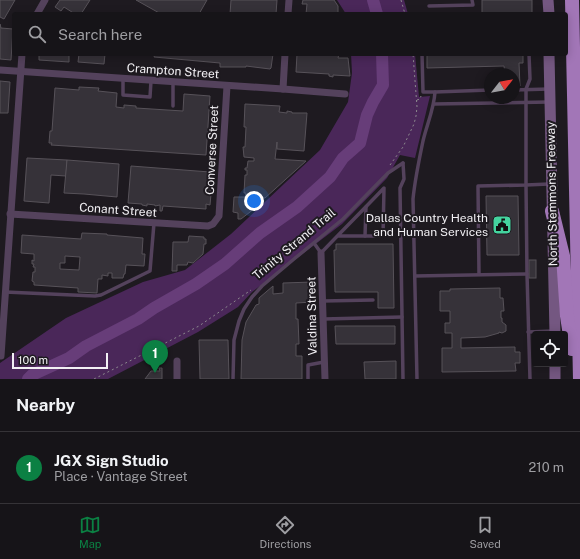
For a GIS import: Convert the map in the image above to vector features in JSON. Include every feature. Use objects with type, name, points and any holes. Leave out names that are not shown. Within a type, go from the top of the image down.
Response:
[{"type":"highway","name":"North Stemmons Freeway","points":[[572,0],[578,379]]},
{"type":"highway","points":[[552,211],[563,256],[566,316],[578,379]]},
{"type":"main road","points":[[548,0],[549,12]]},
{"type":"main road","name":"North Stemmons Freeway","points":[[550,56],[555,331]]},
{"type":"main road","points":[[555,367],[555,379]]},
{"type":"street","points":[[38,12],[45,0]]},
{"type":"street","points":[[288,12],[289,0]]},
{"type":"street","points":[[1,356],[22,56]]},
{"type":"street","points":[[283,89],[285,56]]},
{"type":"street","name":"Crampton Street","points":[[0,70],[344,94]]},
{"type":"street","name":"Converse Street","points":[[219,216],[227,86]]},
{"type":"street","name":"Conant Street","points":[[10,214],[208,226],[213,224],[219,216]]},
{"type":"street","name":"Valdina Street","points":[[321,253],[325,379]]},
{"type":"street","points":[[177,361],[177,379]]},
{"type":"lane","points":[[429,6],[472,5],[472,0]]},
{"type":"lane","points":[[422,56],[423,92],[484,90]]},
{"type":"lane","points":[[530,56],[530,79],[526,90],[527,274],[530,379]]},
{"type":"lane","points":[[123,79],[123,95],[150,97],[151,81]]},
{"type":"lane","points":[[173,82],[173,106]]},
{"type":"lane","points":[[520,90],[550,89]]},
{"type":"lane","points":[[417,379],[413,199],[414,187],[424,140],[434,104],[434,92]]},
{"type":"lane","points":[[434,104],[550,102]]},
{"type":"lane","points":[[233,379],[234,340],[244,309],[252,297],[262,286],[343,219],[388,173],[403,163]]},
{"type":"lane","points":[[403,163],[404,179],[400,188],[403,379]]},
{"type":"lane","points":[[480,274],[478,186],[552,184]]},
{"type":"lane","points":[[314,243],[321,253],[384,188],[383,236],[338,236]]},
{"type":"lane","points":[[366,207],[366,236]]},
{"type":"lane","points":[[5,292],[101,295],[150,271],[154,223]]},
{"type":"lane","points":[[415,276],[527,274]]},
{"type":"lane","points":[[323,301],[373,300]]},
{"type":"lane","points":[[324,319],[402,317]]},
{"type":"lane","points":[[528,332],[532,332]]},
{"type":"lane","points":[[308,379],[308,364],[324,362]]},
{"type":"path","points":[[401,0],[404,12]]},
{"type":"path","points":[[386,169],[400,152],[414,124],[417,107],[413,56]]},
{"type":"path","points":[[416,100],[420,99],[423,92]]},
{"type":"path","points":[[400,152],[403,163]]},
{"type":"path","name":"Trinity Strand Trail","points":[[94,379],[199,326],[251,290]]},
{"type":"shaded area","points":[[337,0],[404,0],[407,12],[345,12]]},
{"type":"shaded area","points":[[351,56],[415,56],[419,97],[430,96],[415,158],[400,155],[387,178],[342,224],[252,292],[238,307],[198,332],[108,379],[0,379],[0,363],[66,318],[143,282],[185,270],[231,234],[320,150],[348,102],[352,73]]},
{"type":"building","points":[[0,0],[15,0],[4,19],[0,17]]},
{"type":"building","points":[[60,0],[90,0],[82,12],[72,12],[64,7],[61,11],[55,7]]},
{"type":"building","points":[[136,0],[207,0],[200,12],[157,12]]},
{"type":"building","points":[[231,0],[277,0],[276,12],[230,12]]},
{"type":"building","points":[[303,0],[334,0],[338,6],[338,12],[306,12],[307,4],[302,4]]},
{"type":"building","points":[[482,0],[532,0],[532,12],[482,12]]},
{"type":"building","points":[[0,24],[1,28],[12,29],[12,44],[11,60],[0,59]]},
{"type":"building","points":[[39,56],[69,56],[69,62],[39,60]]},
{"type":"building","points":[[79,56],[105,56],[104,64],[78,62]]},
{"type":"building","points":[[273,56],[270,69],[246,66],[220,67],[220,63],[154,57]]},
{"type":"building","points":[[297,56],[338,56],[338,58],[348,58],[350,76],[333,75],[333,77],[329,76],[329,74],[296,72]]},
{"type":"building","points":[[427,56],[523,56],[523,63],[519,63],[519,68],[504,68],[504,66],[427,68]]},
{"type":"building","points":[[0,81],[10,82],[8,113],[0,113]]},
{"type":"building","points":[[79,87],[99,88],[98,91],[117,93],[116,107],[124,108],[124,105],[136,106],[136,108],[183,111],[184,94],[210,96],[206,155],[51,145],[52,143],[49,143],[50,131],[52,131],[55,88],[79,90]]},
{"type":"building","points":[[245,104],[280,106],[279,112],[287,113],[287,111],[292,113],[307,113],[304,151],[277,149],[277,142],[275,159],[306,161],[265,198],[260,198],[259,205],[241,219],[238,219],[238,213],[233,212],[234,197],[245,197],[245,175],[247,175],[247,170],[245,170],[245,168],[247,168],[248,161],[254,161],[254,158],[244,157],[243,147],[245,147],[246,127],[244,127]]},
{"type":"building","points":[[27,158],[67,160],[66,176],[51,175],[49,203],[24,201]]},
{"type":"building","points":[[67,160],[119,164],[117,197],[64,193]]},
{"type":"building","points":[[131,166],[210,172],[209,182],[212,183],[210,205],[206,204],[206,209],[163,206],[162,211],[160,211],[160,205],[155,206],[147,204],[147,206],[128,203]]},
{"type":"building","name":"Dallas Country Health and Human Services","points":[[486,196],[518,196],[519,255],[487,255]]},
{"type":"building","points":[[82,233],[143,238],[142,254],[145,254],[144,266],[126,265],[123,278],[112,278],[112,273],[108,273],[108,276],[102,275],[102,279],[98,279],[97,293],[78,292],[78,288],[34,285],[34,282],[32,281],[35,267],[33,267],[34,264],[32,264],[32,260],[34,261],[34,254],[21,253],[22,235],[81,239]],"holes":[[[65,256],[80,257],[79,270],[60,269],[60,263],[65,263]]]},
{"type":"building","points":[[189,236],[204,237],[204,239],[206,239],[203,254],[193,263],[188,262],[187,265],[177,265],[177,271],[172,271],[173,242],[188,242]]},
{"type":"building","points":[[336,244],[393,244],[394,308],[378,308],[378,292],[335,292],[334,250],[336,250]]},
{"type":"building","points":[[529,260],[536,260],[536,278],[529,278]]},
{"type":"building","points":[[313,282],[313,302],[296,303],[299,344],[296,344],[296,356],[302,356],[302,379],[241,379],[242,340],[246,322],[256,305],[259,304],[259,298],[273,286],[273,294],[283,293],[283,283]]},
{"type":"building","points":[[500,288],[500,298],[503,298],[504,311],[501,311],[501,318],[502,322],[506,325],[506,331],[485,337],[461,338],[461,348],[515,347],[515,352],[520,352],[520,363],[515,363],[516,371],[442,372],[442,348],[452,348],[452,333],[445,333],[445,323],[450,323],[450,311],[440,311],[440,291],[450,291],[450,289]]},
{"type":"building","points":[[335,326],[395,326],[395,344],[336,344]]},
{"type":"building","points":[[199,340],[228,340],[229,379],[200,379]]},
{"type":"building","points":[[396,361],[396,379],[365,379],[364,362]]},
{"type":"building","points":[[159,368],[162,368],[162,379],[145,379],[151,371],[160,371]]},
{"type":"waterway","points":[[373,0],[376,12]]},
{"type":"waterway","points":[[28,379],[32,375],[69,358],[86,346],[138,319],[196,284],[225,264],[260,233],[297,207],[330,177],[343,158],[360,143],[367,115],[383,85],[382,56]]},
{"type":"place","name":"Dallas Country Health and Human Services","points":[[502,225]]},
{"type":"place","name":"JGX Sign Studio","points":[[155,373]]}]
